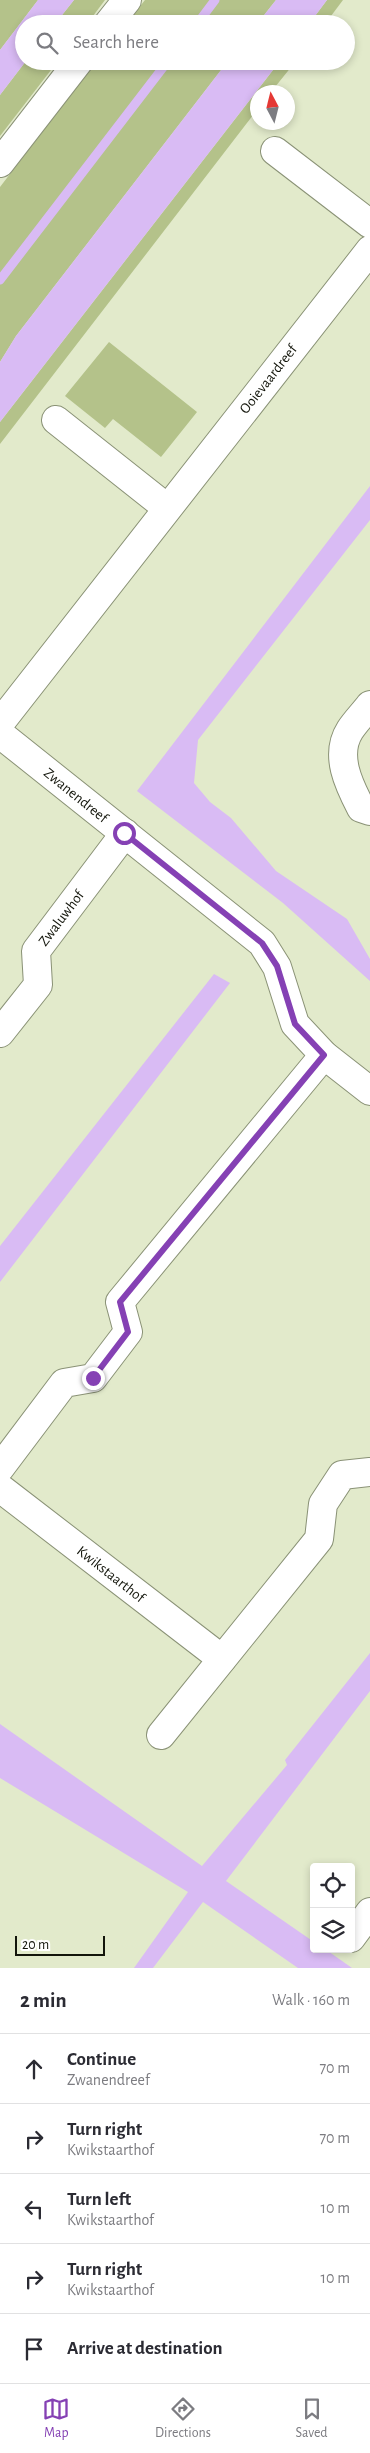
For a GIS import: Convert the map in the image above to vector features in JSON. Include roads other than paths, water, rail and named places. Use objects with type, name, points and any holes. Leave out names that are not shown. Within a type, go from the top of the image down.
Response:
[{"type":"street","points":[[115,15],[126,0]]},
{"type":"street","points":[[0,163],[72,70]]},
{"type":"street","points":[[275,151],[370,224]]},
{"type":"street","name":"Ooievaardreef","points":[[0,723],[370,250]]},
{"type":"street","points":[[56,420],[167,508]]},
{"type":"street","points":[[370,705],[349,731],[343,753],[347,781],[361,808],[370,811]]},
{"type":"street","name":"Zwanendreef","points":[[0,734],[262,943],[277,966],[295,1024],[324,1055],[370,1091]]},
{"type":"street","name":"Zwaluwhof","points":[[0,1033],[38,985],[36,951],[124,833]]},
{"type":"street","points":[[0,1468],[64,1383],[93,1378],[128,1332],[120,1302],[324,1055]]},
{"type":"street","points":[[161,1735],[319,1539],[323,1504],[342,1476],[370,1472]]},
{"type":"street","name":"Kwikstaarthof","points":[[0,1488],[222,1659]]},
{"type":"street","points":[[355,1933],[370,1912]]},
{"type":"waterway","points":[[204,15],[215,0]]},
{"type":"waterway","points":[[0,280],[161,70]]}]
